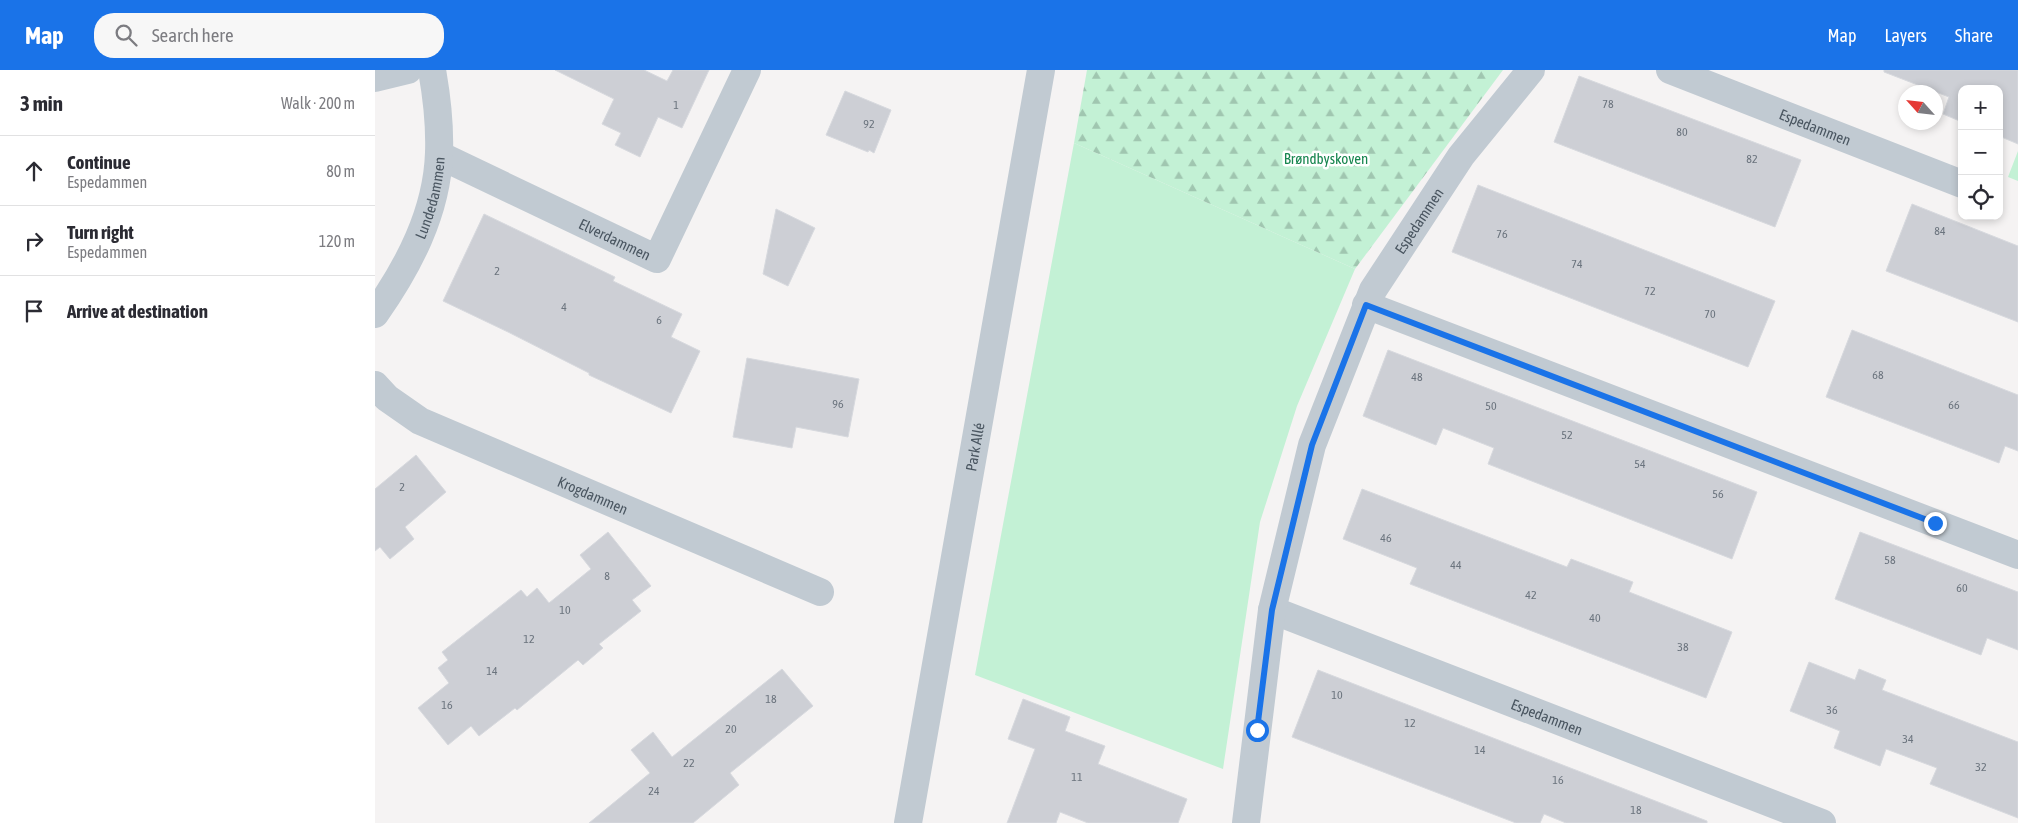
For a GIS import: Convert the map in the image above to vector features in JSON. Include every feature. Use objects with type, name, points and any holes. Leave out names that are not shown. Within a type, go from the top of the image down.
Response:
[{"type":"street","points":[[375,78],[408,70]]},
{"type":"street","name":"Lundedammen","points":[[375,314],[398,281],[418,242],[432,200],[439,155],[439,110],[432,70]]},
{"type":"street","name":"Elverdammen","points":[[439,155],[657,259],[747,70]]},
{"type":"street","name":"Park Allé","points":[[908,823],[1041,70]]},
{"type":"street","name":"Espedammen","points":[[1246,823],[1272,610],[1312,445],[1373,290],[1461,156],[1531,70]]},
{"type":"street","name":"Espedammen","points":[[1670,70],[1958,182]]},
{"type":"street","points":[[1366,305],[2018,555]]},
{"type":"street","name":"Krogdammen","points":[[375,385],[387,398],[420,421],[819,592]]},
{"type":"street","name":"Espedammen","points":[[1272,610],[1822,823]]},
{"type":"green space","name":"Brøndbyskoven","points":[[1087,70],[1503,70],[1355,269],[1074,143]]},
{"type":"green space","points":[[1074,143],[1355,269],[1297,406],[1260,522],[1223,769],[975,675]]},
{"type":"green space","points":[[2018,151],[2018,181],[2008,177]]},
{"type":"building","points":[[555,70],[644,70],[667,81],[673,70],[709,70],[682,128],[658,117],[640,157],[615,145],[621,133],[602,124],[614,99]]},
{"type":"building","points":[[1884,70],[2018,70],[2018,144],[2003,138],[2003,85],[1958,85],[1958,120],[1943,114],[1949,97],[1943,95],[1943,85],[1918,85],[1884,72]]},
{"type":"building","points":[[1579,76],[1801,160],[1775,227],[1554,142]]},
{"type":"building","points":[[845,91],[891,110],[874,153],[826,135]]},
{"type":"building","points":[[1478,185],[1775,301],[1748,367],[1452,252]]},
{"type":"building","points":[[1912,204],[2018,246],[2018,322],[1886,271]]},
{"type":"building","points":[[776,209],[815,228],[788,286],[763,274]]},
{"type":"building","points":[[484,214],[615,277],[613,281],[682,314],[671,337],[700,351],[671,413],[589,375],[589,373],[443,301]]},
{"type":"building","points":[[1852,330],[2018,395],[2018,451],[2005,446],[1999,463],[1826,397]]},
{"type":"building","points":[[1388,350],[1757,492],[1732,559],[1488,464],[1494,448],[1443,428],[1436,445],[1363,416]]},
{"type":"building","points":[[747,358],[859,379],[848,437],[796,427],[792,448],[733,437]]},
{"type":"building","points":[[416,455],[446,492],[405,527],[414,539],[390,559],[380,547],[375,551],[375,489]]},
{"type":"building","points":[[1362,489],[1567,567],[1571,559],[1633,582],[1629,592],[1732,632],[1706,698],[1410,584],[1417,568],[1343,539]]},
{"type":"building","points":[[608,532],[651,586],[632,600],[641,611],[599,644],[603,648],[583,665],[578,660],[517,710],[515,708],[479,736],[471,726],[448,745],[418,708],[449,683],[438,668],[448,660],[442,652],[521,590],[527,597],[537,588],[549,603],[591,569],[580,555]]},
{"type":"building","points":[[1860,532],[2018,592],[2018,650],[1987,638],[1981,655],[1835,599]]},
{"type":"building","points":[[1809,662],[1855,680],[1859,669],[1886,680],[1882,690],[2018,742],[2018,818],[1930,784],[1937,768],[1886,749],[1880,766],[1834,748],[1840,731],[1790,711]]},
{"type":"building","points":[[782,669],[813,706],[730,773],[739,785],[693,823],[589,823],[650,773],[631,750],[653,732],[672,757]]},
{"type":"building","points":[[1318,670],[1707,821],[1707,823],[1566,823],[1544,814],[1540,823],[1516,823],[1292,737]]},
{"type":"building","points":[[1023,699],[1070,717],[1065,731],[1105,746],[1098,764],[1187,799],[1178,823],[1088,823],[1060,812],[1056,823],[1007,823],[1035,749],[1008,739]]},
{"type":"route","points":[[1257,730],[1272,610],[1312,445],[1366,305],[1935,523]]}]
